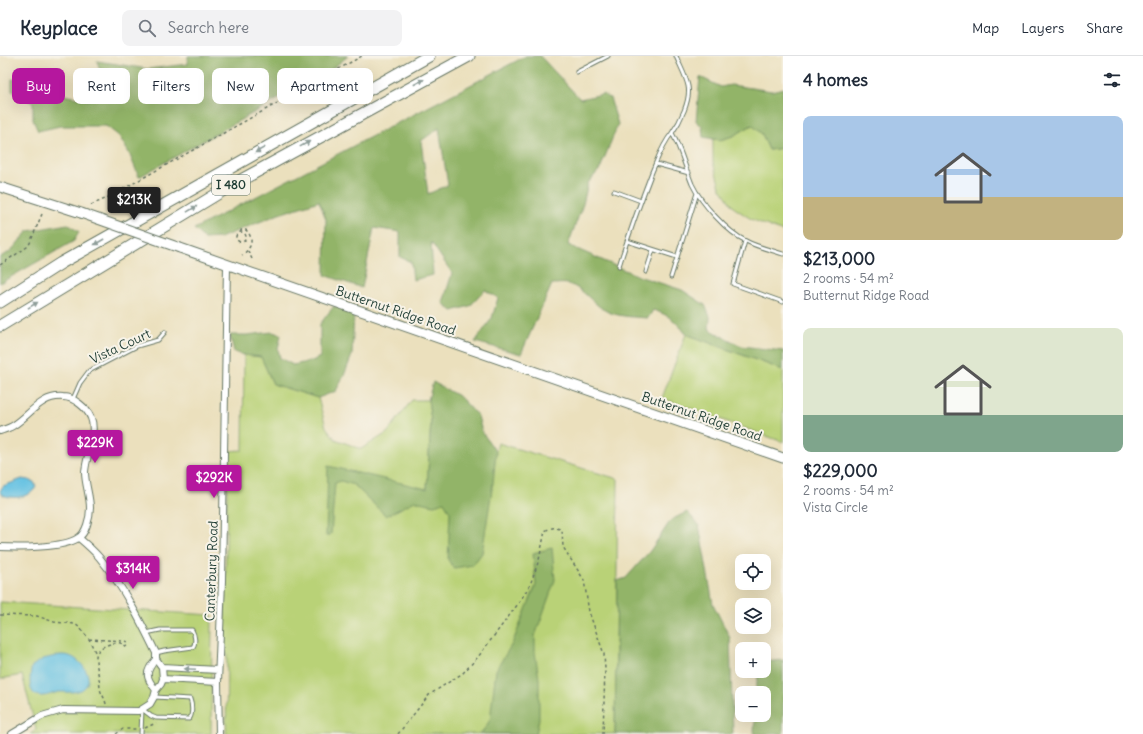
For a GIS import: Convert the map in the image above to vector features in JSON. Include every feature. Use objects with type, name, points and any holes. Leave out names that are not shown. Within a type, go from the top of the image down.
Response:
[{"type":"highway","name":"I 480","points":[[0,302],[68,260],[429,56]]},
{"type":"highway","name":"I 480","points":[[0,326],[232,184],[469,56]]},
{"type":"street","name":"Butternut Ridge Road","points":[[0,187],[180,248],[783,458]]},
{"type":"street","name":"Canterbury Road","points":[[219,734],[218,670],[222,581],[227,265]]},
{"type":"street","points":[[0,431],[14,425],[46,399],[62,397],[73,399],[84,407],[91,418],[92,438],[87,456],[85,473],[90,508],[88,524],[79,538],[64,544],[0,547]]},
{"type":"street","points":[[12,734],[42,716],[63,710],[140,710],[150,704],[156,690],[162,684],[164,679],[162,668],[146,633],[115,578],[98,557],[79,538]]},
{"type":"street","points":[[156,656],[149,668],[148,674],[150,683],[156,690]]},
{"type":"street","points":[[162,668],[218,670]]},
{"type":"street","points":[[164,679],[218,682]]},
{"type":"lane","points":[[577,72],[608,56]]},
{"type":"lane","points":[[619,266],[641,201],[665,141],[680,122],[689,95],[688,86],[676,56]]},
{"type":"lane","points":[[672,133],[697,193],[720,222],[745,241],[783,254]]},
{"type":"lane","points":[[656,164],[689,174]]},
{"type":"lane","points":[[614,191],[641,201]]},
{"type":"lane","points":[[671,277],[697,193]]},
{"type":"lane","points":[[627,241],[677,257]]},
{"type":"lane","points":[[745,241],[733,284],[783,302]]},
{"type":"lane","points":[[646,272],[653,250]]},
{"type":"lane","name":"Vista Court","points":[[73,399],[80,383],[89,371],[137,346],[158,340],[165,332]]},
{"type":"lane","points":[[146,633],[160,630],[192,630],[194,634],[194,645],[192,647],[164,650],[156,656]]},
{"type":"lane","points":[[140,710],[156,718],[189,719],[191,716],[192,702],[190,699],[154,697]]},
{"type":"lane","points":[[140,710],[141,734]]},
{"type":"path","points":[[91,205],[105,199],[362,56]]},
{"type":"path","points":[[0,265],[27,247],[42,214]]},
{"type":"path","points":[[241,232],[246,236],[245,240],[239,242],[236,238],[237,234],[241,232],[241,230],[246,230],[252,238],[248,251],[242,255]]},
{"type":"path","points":[[248,251],[252,259]]},
{"type":"path","points":[[398,734],[429,695],[463,673],[478,657],[518,604],[530,585],[539,560],[544,530],[549,528],[562,530],[563,547],[584,580],[589,612],[604,654],[603,734]]},
{"type":"path","points":[[0,615],[37,616],[54,622],[75,624],[88,639],[96,654]]},
{"type":"path","points":[[88,639],[124,640],[129,642]]},
{"type":"path","points":[[106,705],[96,668],[96,654],[102,647],[112,643],[119,643],[130,649]]},
{"type":"path","points":[[144,728],[155,724]]},
{"type":"path","points":[[116,734],[123,730],[138,729]]},
{"type":"green space","points":[[188,56],[348,56],[333,68],[277,68],[277,99],[269,104],[269,68],[212,68],[212,104],[269,104],[139,177],[129,153],[119,136],[106,126],[60,126],[38,131],[33,120],[33,104],[65,104],[65,95],[73,97],[73,104],[130,104],[130,68],[100,68],[97,61],[142,68],[138,68],[138,104],[204,104],[204,68],[156,68],[188,64]]},
{"type":"green space","points":[[526,56],[540,56],[580,99],[603,94],[610,98],[618,124],[600,169],[588,183],[583,204],[568,245],[638,276],[682,290],[705,305],[710,317],[709,329],[741,346],[783,351],[783,370],[686,334],[672,319],[653,310],[648,318],[613,314],[603,309],[579,289],[566,284],[552,284],[521,354],[475,342],[492,318],[498,298],[485,290],[470,306],[452,311],[443,303],[452,273],[431,242],[433,275],[413,280],[411,262],[400,257],[400,232],[374,228],[362,288],[325,275],[326,219],[319,201],[279,214],[220,238],[204,239],[194,229]],"holes":[[[439,128],[448,185],[428,194],[421,141]]]},
{"type":"green space","points":[[700,77],[721,87],[731,85],[772,91],[783,88],[783,148],[769,150],[762,134],[752,125],[733,136],[720,140],[703,137],[702,126],[696,121]]},
{"type":"green space","points":[[752,125],[762,134],[769,150],[783,148],[783,232],[751,219],[733,207],[720,187],[713,162],[713,139],[724,139]]},
{"type":"green space","points":[[68,224],[79,232],[74,241],[0,283],[0,257],[10,252],[28,231]]},
{"type":"green space","points":[[334,306],[354,313],[352,355],[336,391],[318,398],[273,384],[261,357],[234,352],[230,335],[273,332],[281,335],[278,349],[280,358],[293,365],[312,361],[320,357],[320,324]]},
{"type":"green space","points":[[686,334],[783,370],[783,442],[662,398]]},
{"type":"green space","points":[[244,355],[261,357],[273,384],[318,398],[326,427],[335,439],[361,449],[387,433],[412,400],[428,400],[431,420],[427,489],[482,502],[498,443],[618,479],[615,734],[226,734],[227,654],[224,649],[228,451],[243,450]]},
{"type":"green space","points":[[433,382],[460,397],[478,416],[482,432],[496,452],[493,483],[482,553],[473,565],[454,568],[448,560],[450,512],[444,502],[434,505],[415,501],[386,516],[354,485],[341,481],[335,483],[331,534],[326,536],[328,466],[427,489],[431,420],[428,400]]},
{"type":"green space","points":[[687,512],[699,525],[713,604],[730,638],[733,734],[615,734],[617,581],[626,578],[650,551],[671,520]]},
{"type":"green space","points":[[552,548],[555,580],[535,636],[535,652],[539,679],[539,719],[536,734],[481,734],[490,720],[496,670],[512,644],[536,585],[533,553]]},
{"type":"green space","points":[[0,602],[212,615],[211,734],[31,734],[36,729],[22,675],[0,679]]},
{"type":"green space","points":[[783,660],[783,734],[754,734],[755,722],[771,722],[771,686],[756,686],[758,678],[771,678],[771,661]]},
{"type":"water","points":[[22,479],[34,482],[36,487],[33,491],[20,497],[10,497],[1,494],[0,491],[3,486]]},
{"type":"water","points":[[60,655],[68,655],[76,659],[84,667],[88,677],[86,686],[76,692],[59,692],[44,696],[33,693],[30,685],[32,666],[43,659]]}]
